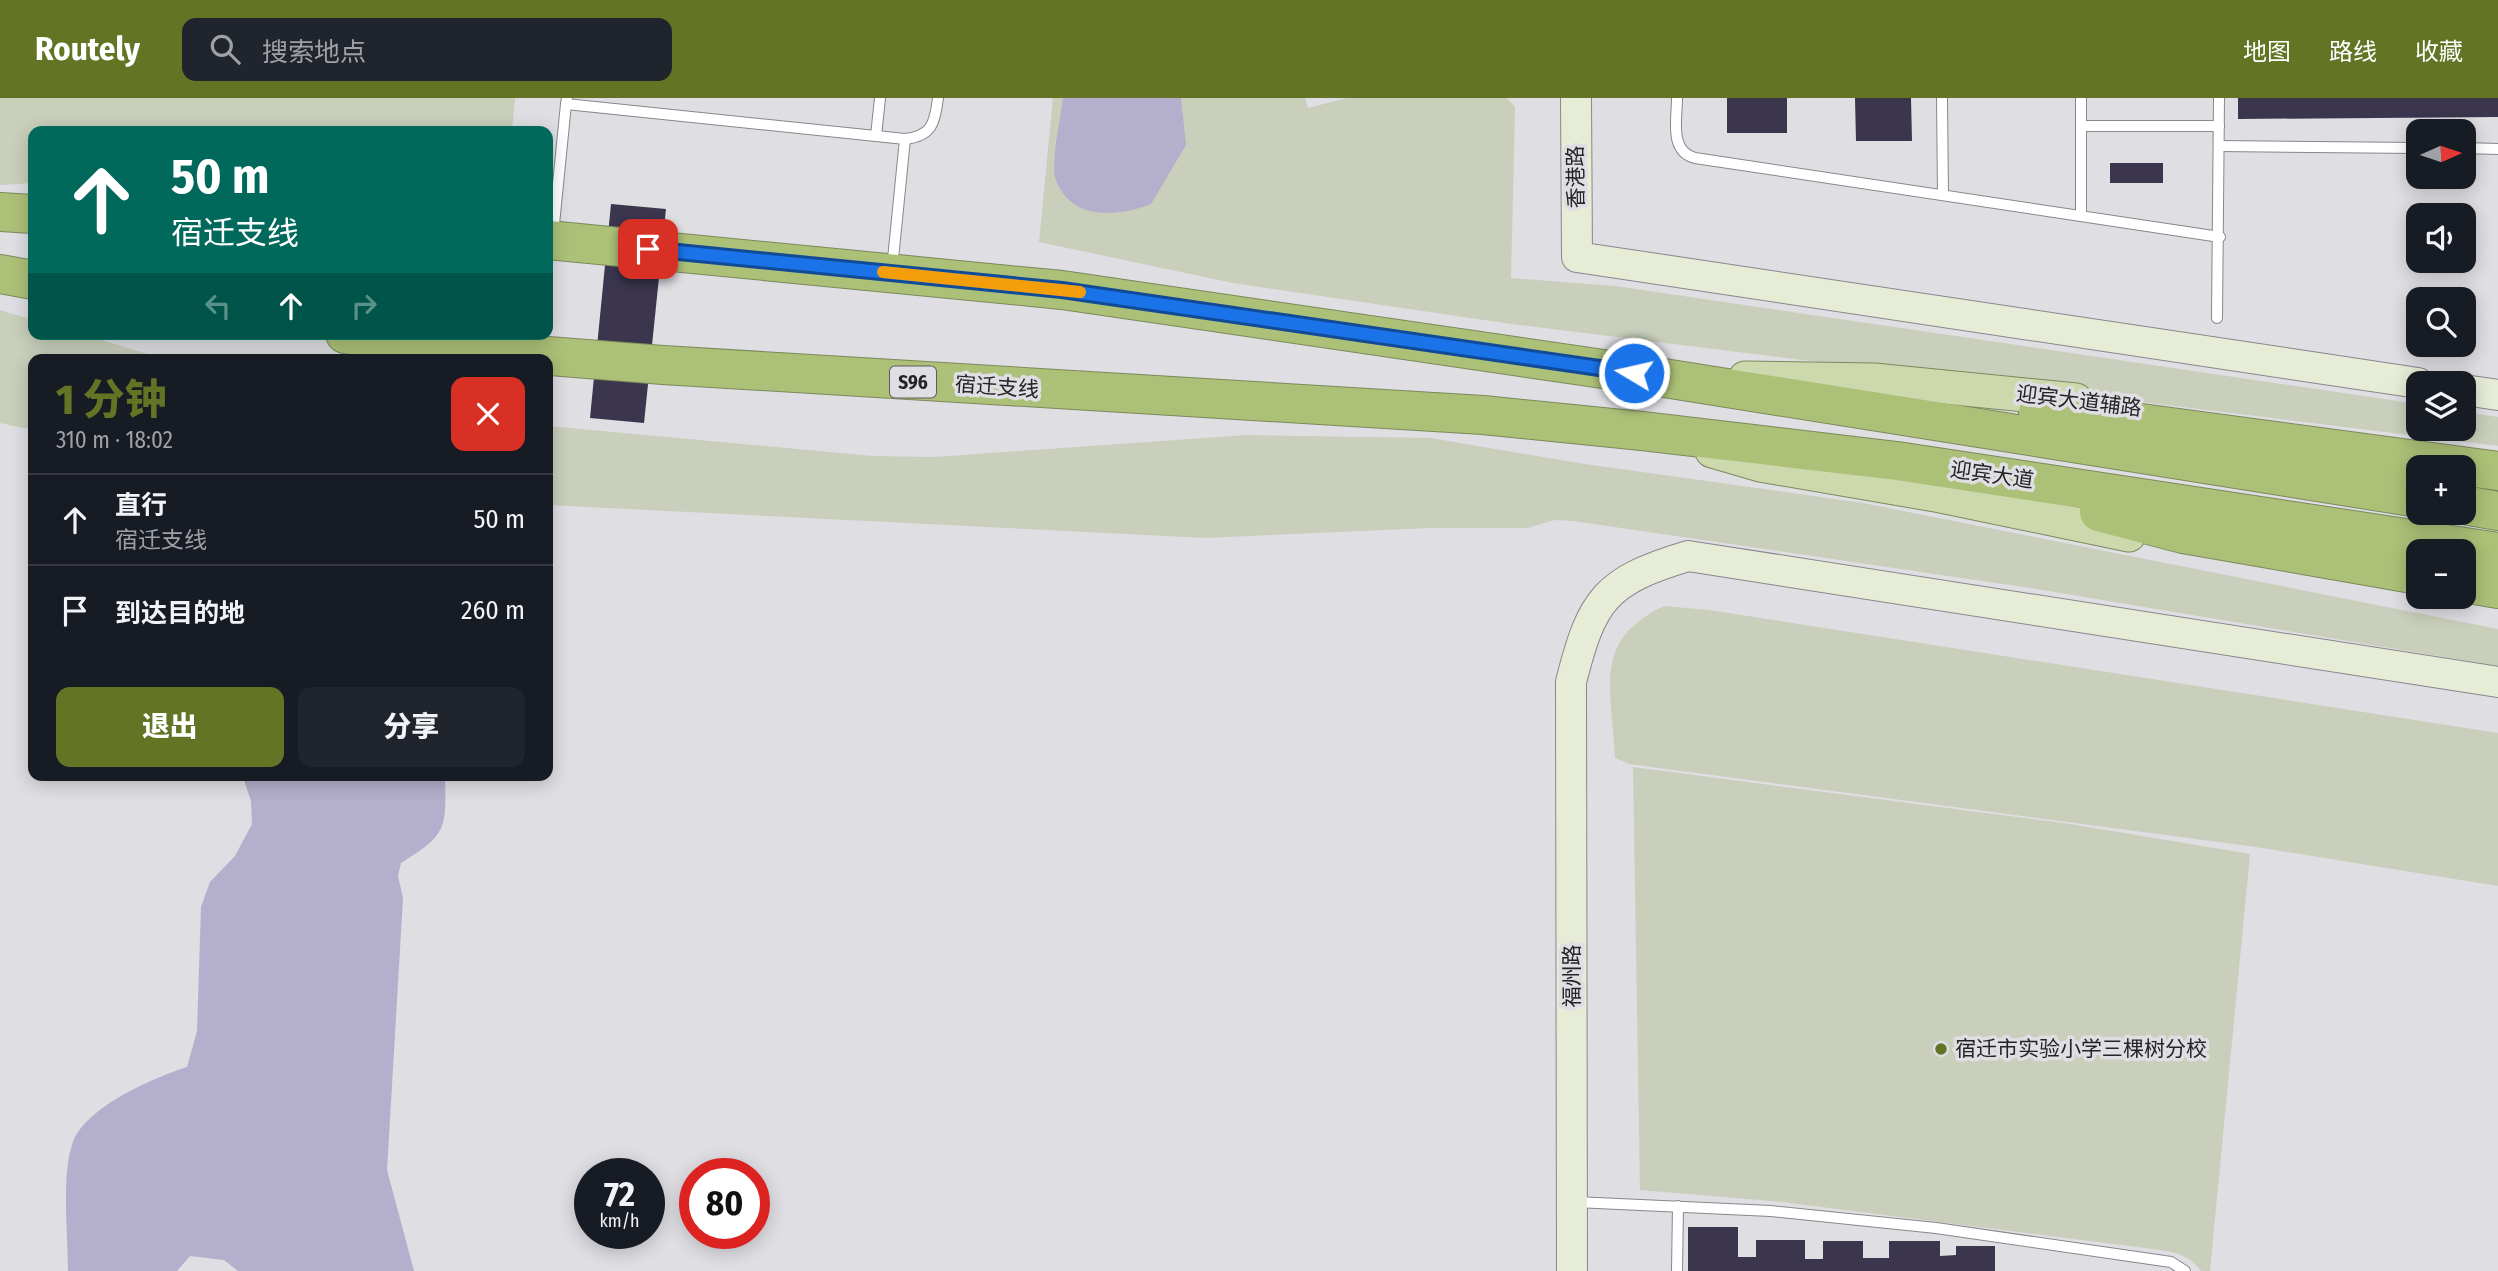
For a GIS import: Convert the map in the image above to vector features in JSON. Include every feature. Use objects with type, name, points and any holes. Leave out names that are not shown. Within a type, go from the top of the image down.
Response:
[{"type":"highway","points":[[0,212],[28,214]]},
{"type":"highway","points":[[553,241],[1062,290],[1489,351],[2406,496]]},
{"type":"highway","points":[[0,274],[28,279]]},
{"type":"highway","name":"宿迁支线","points":[[380,340],[409,345],[523,354]]},
{"type":"highway","name":"宿迁支线","points":[[553,356],[1483,415]]},
{"type":"highway","points":[[1658,377],[2119,420],[2498,471]]},
{"type":"highway","name":"迎宾大道","points":[[1483,415],[1897,461],[2498,552]]},
{"type":"highway","points":[[1897,461],[2183,534],[2406,573]]},
{"type":"highway","points":[[2476,507],[2498,511]]},
{"type":"highway","points":[[2476,585],[2498,589]]},
{"type":"main road","name":"迎宾大道辅路","points":[[1658,377],[1887,381],[2074,400],[2498,454]]},
{"type":"main road","points":[[1642,431],[1760,466],[1941,496],[2306,572],[2406,589]]},
{"type":"main road","points":[[2476,602],[2498,606]]},
{"type":"street","name":"香港路","points":[[1576,98],[1577,257],[2406,381]]},
{"type":"street","points":[[2476,392],[2498,395]]},
{"type":"street","name":"福州路","points":[[1572,1271],[1571,682],[1583,637],[1599,606],[1622,582],[1643,570],[1688,556],[2498,682]]},
{"type":"lane","points":[[876,136],[880,98]]},
{"type":"lane","points":[[553,216],[567,101],[905,139],[920,137],[930,130],[936,120],[938,98]]},
{"type":"lane","points":[[1677,98],[1677,146],[1685,155],[2220,237]]},
{"type":"lane","points":[[1942,98],[1943,195]]},
{"type":"lane","points":[[2081,98],[2081,216]]},
{"type":"lane","points":[[2217,318],[2220,237],[2219,98]]},
{"type":"lane","points":[[2081,126],[2219,126]]},
{"type":"lane","points":[[892,273],[905,139]]},
{"type":"lane","points":[[2219,146],[2406,148]]},
{"type":"lane","points":[[2476,148],[2498,149]]},
{"type":"lane","points":[[1572,1202],[1771,1211],[1936,1228],[2171,1262],[2185,1271]]},
{"type":"lane","points":[[1677,1271],[1678,1206]]},
{"type":"green space","points":[[0,98],[515,98],[512,126],[28,126],[28,183],[0,185]]},
{"type":"green space","points":[[1053,98],[1305,98],[1308,108],[1347,98],[1507,98],[1515,107],[1511,278],[1615,286],[2406,402],[2406,435],[1511,324],[1233,283],[1039,242]]},
{"type":"green space","points":[[0,310],[28,318],[28,340],[102,340],[148,354],[28,354],[28,429],[0,423]]},
{"type":"green space","points":[[2476,414],[2498,417],[2498,446],[2458,441],[2476,441]]},
{"type":"green space","points":[[553,426],[873,456],[934,457],[1247,435],[1431,438],[1578,463],[1863,503],[2498,629],[2498,666],[2030,588],[1573,521],[1554,520],[1528,528],[1430,528],[1205,538],[553,505]]},
{"type":"green space","points":[[1664,606],[1709,610],[2498,733],[2498,886],[2256,847],[1629,764],[1615,758],[1611,669],[1616,651],[1625,635],[1641,620]]},
{"type":"green space","name":"宿迁市实验小学三棵树分校","points":[[1633,767],[2070,824],[2250,854],[2210,1271],[2201,1271],[2180,1255],[2153,1249],[1782,1202],[1640,1190]]},
{"type":"shaded area","points":[[1063,98],[1181,98],[1186,145],[1151,204],[1124,212],[1097,212],[1073,203],[1063,193],[1056,180],[1054,163]]},
{"type":"shaded area","points":[[244,781],[445,781],[444,819],[441,828],[428,845],[401,863],[398,876],[403,898],[387,1170],[414,1271],[238,1271],[224,1260],[190,1256],[177,1271],[68,1271],[67,1170],[73,1142],[80,1129],[106,1106],[139,1086],[187,1067],[197,1031],[201,907],[210,882],[235,856],[252,824],[251,801]]},
{"type":"building","points":[[1727,98],[1787,98],[1787,133],[1727,133]]},
{"type":"building","points":[[1855,98],[1911,98],[1912,141],[1856,141]]},
{"type":"building","points":[[2238,98],[2498,98],[2498,117],[2238,119]]},
{"type":"building","points":[[2110,163],[2163,163],[2163,183],[2110,183]]},
{"type":"building","points":[[611,204],[666,209],[644,423],[590,418]]},
{"type":"building","points":[[1688,1227],[1738,1227],[1738,1257],[1756,1257],[1756,1240],[1805,1240],[1805,1259],[1823,1259],[1823,1241],[1863,1241],[1863,1258],[1889,1258],[1889,1241],[1940,1241],[1940,1256],[1956,1255],[1956,1246],[1995,1246],[1995,1271],[1688,1271]]},
{"type":"slow traffic","points":[[883,272],[1080,292]]},
{"type":"place","name":"宿迁市实验小学三棵树分校","points":[[1941,1049]]},
{"type":"route","points":[[648,249],[1062,290],[1634,373]]}]
